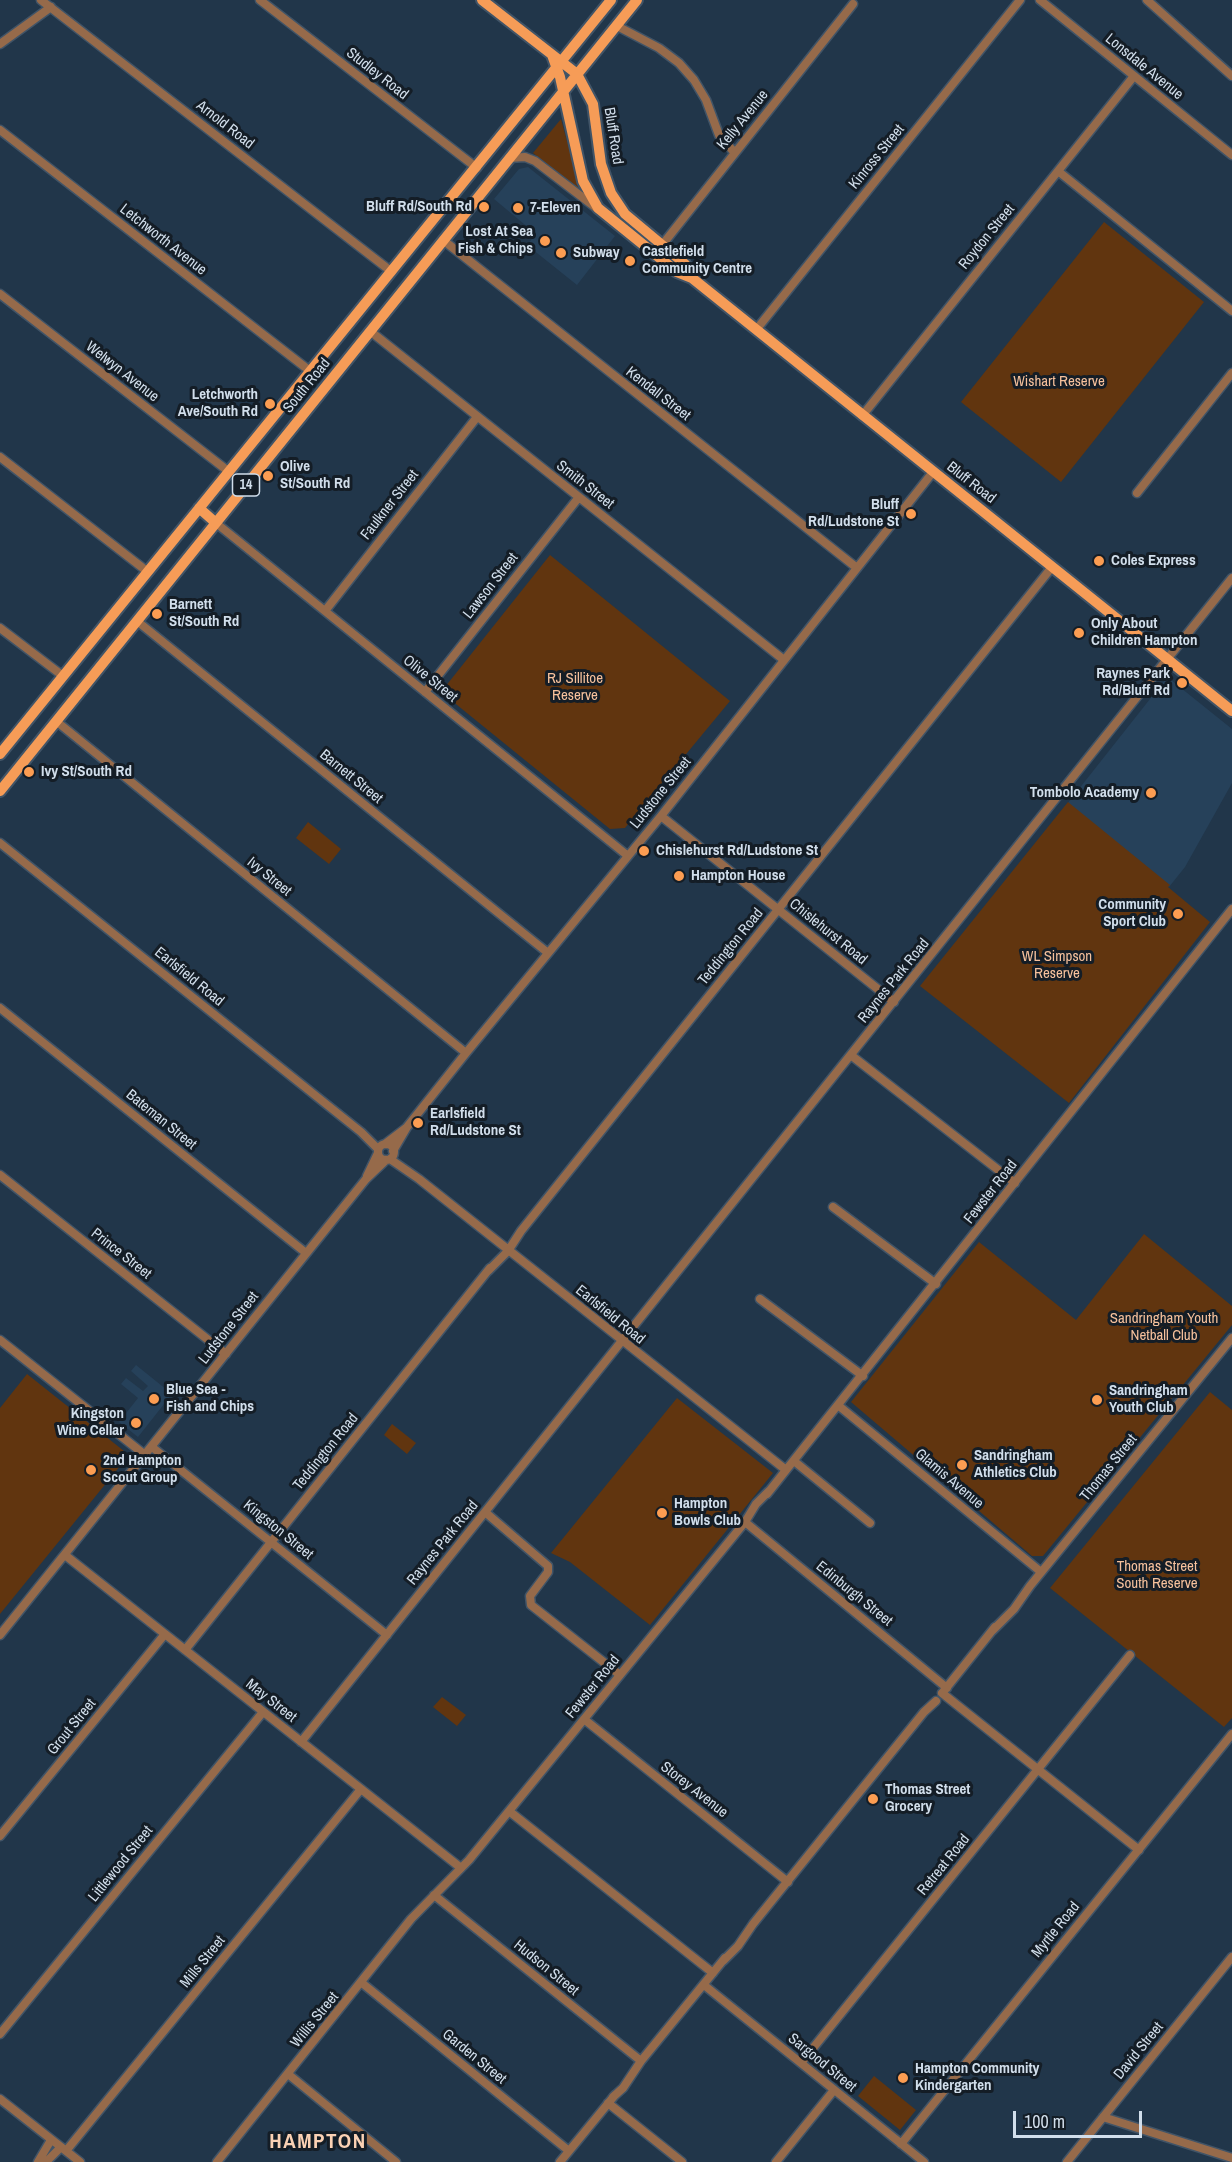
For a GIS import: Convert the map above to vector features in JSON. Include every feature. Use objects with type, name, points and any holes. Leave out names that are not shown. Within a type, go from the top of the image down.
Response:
[{"type":"main road","points":[[482,0],[557,61],[577,74]]},
{"type":"main road","name":"South Road","points":[[0,754],[228,471],[477,168],[557,61],[611,0]]},
{"type":"main road","name":"South Road","points":[[0,791],[638,0]]},
{"type":"main road","name":"Bluff Road","points":[[557,61],[585,186],[594,204],[604,214],[677,272],[692,278],[1232,711]]},
{"type":"main road","name":"Bluff Road","points":[[577,74],[594,109],[601,164],[611,193],[626,214],[685,264],[692,278]]},
{"type":"main road","points":[[509,126],[525,139]]},
{"type":"main road","points":[[428,227],[443,240]]},
{"type":"main road","points":[[199,508],[216,523]]},
{"type":"street","name":"Arnold Road","points":[[41,0],[392,272]]},
{"type":"street","name":"Studley Road","points":[[260,0],[477,168]]},
{"type":"street","name":"Kinross Street","points":[[756,330],[1020,0]]},
{"type":"street","name":"Lonsdale Avenue","points":[[1040,0],[1232,155]]},
{"type":"street","points":[[1147,0],[1232,76]]},
{"type":"street","name":"Kelly Avenue","points":[[654,254],[853,4]]},
{"type":"street","points":[[0,44],[51,8]]},
{"type":"street","points":[[617,26],[659,48],[679,63],[694,80],[706,100],[719,135],[734,152]]},
{"type":"street","name":"Roydon Street","points":[[862,416],[1134,76]]},
{"type":"street","name":"Letchworth Avenue","points":[[0,130],[310,371]]},
{"type":"street","name":"Bluff Road","points":[[509,158],[525,157],[535,160],[585,202],[604,214]]},
{"type":"street","points":[[1058,171],[1232,311]]},
{"type":"street","name":"Kendall Street","points":[[443,240],[857,568]]},
{"type":"street","name":"Welwyn Avenue","points":[[0,294],[228,471]]},
{"type":"street","name":"Smith Street","points":[[370,332],[784,660]]},
{"type":"street","points":[[1137,493],[1232,373]]},
{"type":"street","name":"Faulkner Street","points":[[325,611],[477,417]]},
{"type":"street","points":[[0,457],[147,572]]},
{"type":"street","name":"Ludstone Street","points":[[366,1179],[381,1148],[406,1127],[661,816],[933,472]]},
{"type":"street","name":"Lawson Street","points":[[424,692],[579,497]]},
{"type":"street","name":"Olive Street","points":[[216,523],[628,856]]},
{"type":"street","name":"Teddington Road","points":[[185,1650],[1053,567]]},
{"type":"street","name":"Raynes Park Road","points":[[301,1742],[1168,660],[1178,652],[1188,634],[1232,578]]},
{"type":"street","name":"Barnett Street","points":[[137,621],[548,953]]},
{"type":"street","points":[[0,628],[63,676]]},
{"type":"street","name":"Ivy Street","points":[[56,722],[466,1053]]},
{"type":"street","name":"Chislehurst Road","points":[[661,816],[894,1002]]},
{"type":"street","name":"Earlsfield Road","points":[[0,843],[381,1148]]},
{"type":"street","name":"Fewster Road","points":[[461,1868],[745,1522],[752,1517],[769,1491],[863,1376],[1232,909]]},
{"type":"street","name":"Bateman Street","points":[[0,1008],[306,1253]]},
{"type":"street","points":[[852,1056],[1015,1184]]},
{"type":"street","name":"Ludstone Street","points":[[0,1635],[366,1179],[391,1156],[406,1127]]},
{"type":"street","points":[[381,1148],[391,1156]]},
{"type":"street","points":[[381,1148],[391,1156]]},
{"type":"street","name":"Earlsfield Road","points":[[391,1156],[622,1342],[786,1470]]},
{"type":"street","name":"Prince Street","points":[[0,1175],[226,1354]]},
{"type":"street","points":[[833,1208],[936,1284]]},
{"type":"street","points":[[759,1299],[863,1376]]},
{"type":"street","name":"Thomas Street","points":[[560,2162],[611,2100],[624,2078],[635,2070],[740,1937],[788,1882],[905,1738],[925,1718],[1014,1601],[1030,1586],[1232,1338]]},
{"type":"street","points":[[0,1340],[146,1455]]},
{"type":"street","name":"Glamis Avenue","points":[[839,1406],[1041,1572]]},
{"type":"street","name":"Kingston Street","points":[[152,1447],[387,1635]]},
{"type":"street","points":[[794,1461],[870,1523]]},
{"type":"street","points":[[485,1512],[549,1566],[546,1575],[530,1596],[531,1605],[620,1675]]},
{"type":"street","name":"Edinburgh Street","points":[[745,1522],[1038,1769],[1138,1850]]},
{"type":"street","name":"May Street","points":[[65,1555],[461,1868]]},
{"type":"street","name":"Grout Street","points":[[0,1836],[165,1634]]},
{"type":"street","name":"Retreat Road","points":[[801,2063],[1130,1654]]},
{"type":"street","name":"Littlewood Street","points":[[0,2034],[263,1712]]},
{"type":"street","name":"Storey Avenue","points":[[584,1719],[788,1882]]},
{"type":"street","name":"Myrtle Road","points":[[901,2144],[1232,1734]]},
{"type":"street","name":"Mills Street","points":[[46,2162],[64,2149],[361,1789]]},
{"type":"street","points":[[509,1811],[713,1973]]},
{"type":"street","name":"Willis Street","points":[[217,2162],[411,1919],[461,1868]]},
{"type":"street","name":"Hudson Street","points":[[434,1895],[641,2061]]},
{"type":"street","name":"David Street","points":[[1068,2162],[1232,1957]]},
{"type":"street","name":"Garden Street","points":[[362,1983],[569,2151]]},
{"type":"street","name":"Sargood Street","points":[[704,1985],[924,2162]]},
{"type":"street","points":[[288,2074],[396,2162]]},
{"type":"street","points":[[776,2162],[834,2090]]},
{"type":"street","points":[[0,2099],[80,2162]]},
{"type":"street","points":[[611,2100],[682,2162]]},
{"type":"street","points":[[1103,2117],[1232,2158]]},
{"type":"street","points":[[38,2162],[51,2140]]},
{"type":"shaded area","points":[[528,167],[615,236],[577,285],[527,245],[536,234],[494,199],[519,169]]},
{"type":"shaded area","name":"Tombolo Academy","points":[[1165,680],[1171,680],[1232,729],[1232,783],[1185,867],[1169,887],[1067,804]]},
{"type":"shaded area","points":[[136,1365],[172,1394],[138,1437],[119,1422],[138,1398],[121,1384],[126,1378],[143,1391],[148,1386],[131,1371]]},
{"type":"green space","points":[[561,119],[579,185],[582,192],[533,153]]},
{"type":"green space","name":"Wishart Reserve","points":[[1104,222],[1204,302],[1061,482],[961,402]]},
{"type":"green space","name":"RJ Sillitoe Reserve","points":[[550,555],[730,701],[625,828],[610,829],[441,692]]},
{"type":"green space","name":"WL Simpson Reserve","points":[[1068,802],[1170,885],[1168,887],[1210,922],[1069,1103],[920,986]]},
{"type":"green space","points":[[308,822],[341,849],[329,864],[296,838]]},
{"type":"green space","name":"Sandringham Youth Netball Club","points":[[1144,1234],[1232,1306],[1232,1325],[1043,1556],[1032,1556],[851,1402],[979,1242],[1076,1320]]},
{"type":"green space","points":[[27,1374],[129,1455],[0,1614],[0,1408]]},
{"type":"green space","name":"Thomas Street South Reserve","points":[[1210,1392],[1232,1410],[1232,1718],[1224,1727],[1050,1588]]},
{"type":"green space","name":"Hampton Bowls Club","points":[[677,1398],[773,1473],[650,1625],[570,1562],[551,1553]]},
{"type":"green space","points":[[392,1424],[416,1443],[407,1454],[384,1435]]},
{"type":"green space","points":[[442,1697],[466,1715],[457,1726],[433,1707]]},
{"type":"green space","points":[[874,2076],[916,2110],[900,2130],[858,2096]]},
{"type":"place","name":"Bluff Rd/South Rd","points":[[484,207]]},
{"type":"place","name":"7-Eleven","points":[[518,208]]},
{"type":"place","name":"Lost At Sea Fish & Chips","points":[[545,241]]},
{"type":"place","name":"Subway","points":[[561,253]]},
{"type":"place","name":"Castlefield Community Centre","points":[[630,261]]},
{"type":"place","name":"Letchworth Ave/South Rd","points":[[270,404]]},
{"type":"place","name":"Olive St/South Rd","points":[[268,476]]},
{"type":"place","name":"Bluff Rd/Ludstone St","points":[[911,514]]},
{"type":"place","name":"Coles Express","points":[[1099,561]]},
{"type":"place","name":"Barnett St/South Rd","points":[[157,614]]},
{"type":"place","name":"Only About Children Hampton","points":[[1079,633]]},
{"type":"place","name":"Raynes Park Rd/Bluff Rd","points":[[1182,683]]},
{"type":"place","name":"Ivy St/South Rd","points":[[29,772]]},
{"type":"place","name":"Tombolo Academy","points":[[1151,793]]},
{"type":"place","name":"Chislehurst Rd/Ludstone St","points":[[644,851]]},
{"type":"place","name":"Hampton House","points":[[679,876]]},
{"type":"place","name":"Community Sport Club","points":[[1178,914]]},
{"type":"place","name":"Earlsfield Rd/Ludstone St","points":[[418,1123]]},
{"type":"place","name":"Blue Sea - Fish and Chips","points":[[154,1399]]},
{"type":"place","name":"Sandringham Youth Club","points":[[1097,1400]]},
{"type":"place","name":"Kingston Wine Cellar","points":[[136,1423]]},
{"type":"place","name":"Sandringham Athletics Club","points":[[962,1465]]},
{"type":"place","name":"2nd Hampton Scout Group","points":[[91,1470]]},
{"type":"place","name":"Hampton Bowls Club","points":[[662,1513]]},
{"type":"place","name":"Thomas Street Grocery","points":[[873,1799]]},
{"type":"place","name":"Hampton Community Kindergarten","points":[[903,2078]]},
{"type":"district","name":"HAMPTON","points":[[318,2142]]}]
